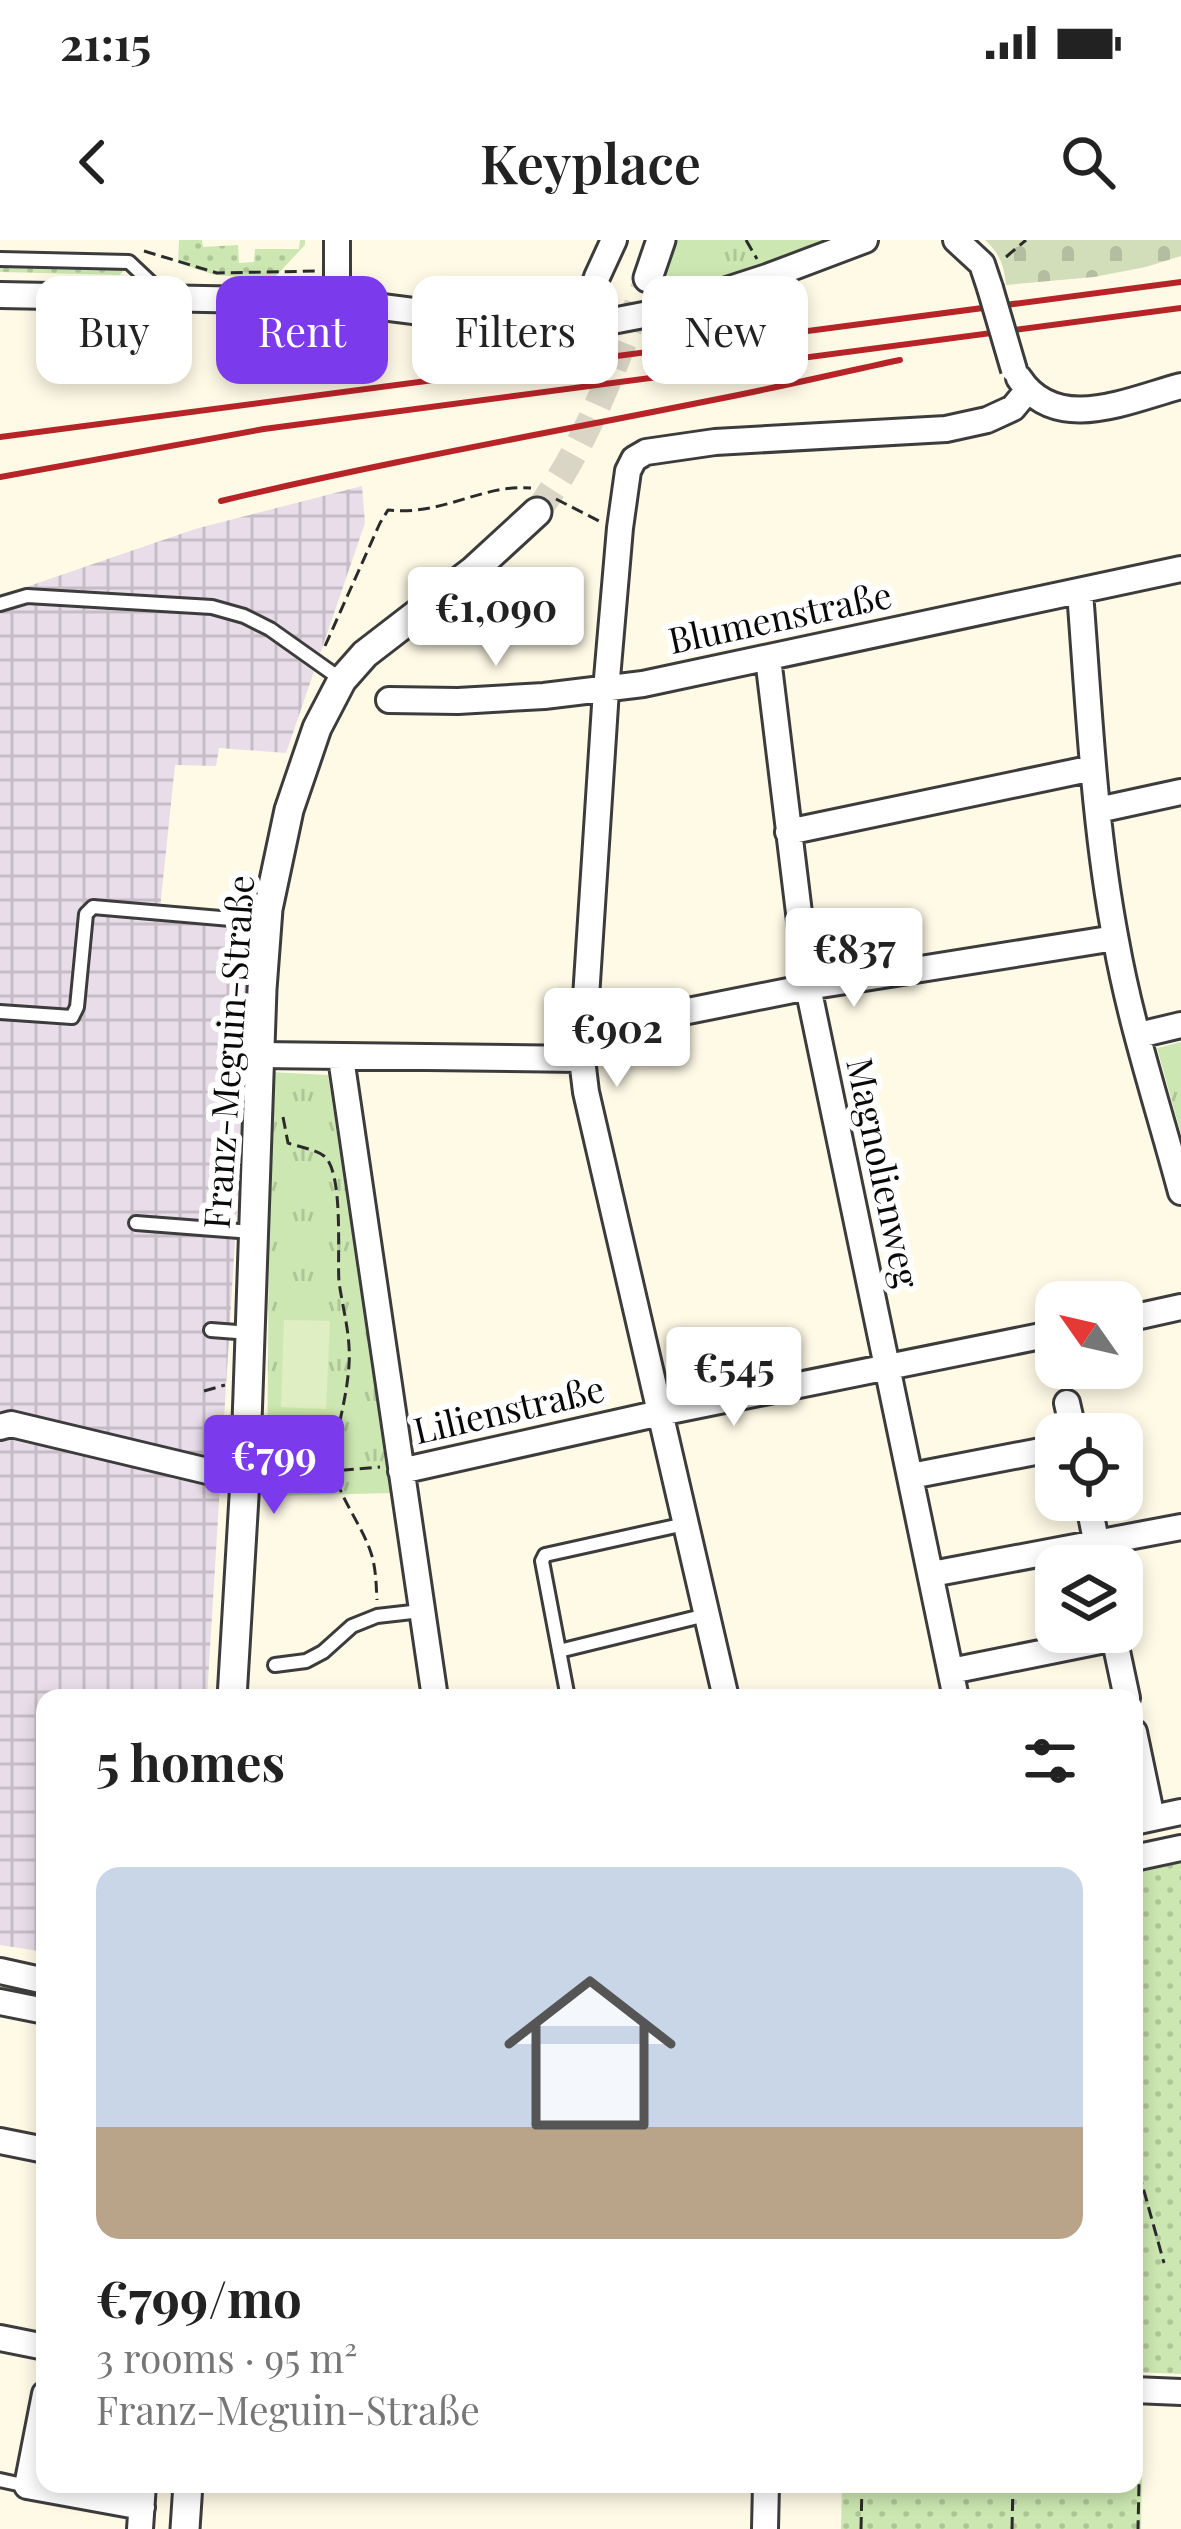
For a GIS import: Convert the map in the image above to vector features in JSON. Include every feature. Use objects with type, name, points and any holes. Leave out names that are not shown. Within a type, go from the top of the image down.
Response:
[{"type":"street","points":[[337,240],[337,276]]},
{"type":"street","points":[[597,276],[614,240]]},
{"type":"street","points":[[648,276],[661,240]]},
{"type":"street","points":[[618,320],[659,312],[866,240]]},
{"type":"street","points":[[956,240],[982,264],[1021,381],[1045,404],[1065,410],[1089,409],[1181,386]]},
{"type":"street","points":[[0,295],[36,296]]},
{"type":"street","points":[[725,1689],[582,1060],[606,690],[628,471],[634,459],[646,452],[692,445],[946,429],[987,420],[1013,408],[1021,381]]},
{"type":"street","name":"Franz-Meguin-Straße","points":[[233,1689],[267,922],[276,864],[317,728],[342,680],[365,654],[474,570],[540,499]]},
{"type":"street","name":"Blumenstraße","points":[[388,700],[458,701],[606,690],[1181,569]]},
{"type":"street","points":[[1080,592],[1093,768],[1115,938],[1181,1192]]},
{"type":"street","name":"Magnolienweg","points":[[768,658],[808,987],[954,1689]]},
{"type":"street","points":[[788,832],[1093,768]]},
{"type":"street","points":[[1098,810],[1181,793]]},
{"type":"street","points":[[583,1032],[808,987],[1115,938]]},
{"type":"street","points":[[1139,1035],[1181,1025]]},
{"type":"street","points":[[260,1055],[582,1060]]},
{"type":"street","points":[[341,1058],[434,1689]]},
{"type":"street","points":[[1143,1315],[1181,1307]]},
{"type":"street","name":"Lilienstraße","points":[[400,1468],[1035,1338]]},
{"type":"street","points":[[1067,1402],[1069,1413]]},
{"type":"street","points":[[1,1424],[115,1437],[244,1484]]},
{"type":"street","points":[[911,1476],[1035,1452]]},
{"type":"street","points":[[1126,1545],[1181,1527]]},
{"type":"street","points":[[932,1574],[1035,1562]]},
{"type":"street","points":[[951,1671],[1035,1652]]},
{"type":"street","points":[[1118,1653],[1125,1689]]},
{"type":"street","points":[[1143,1820],[1181,1811]]},
{"type":"street","points":[[1143,1856],[1181,1848]]},
{"type":"street","points":[[0,1971],[36,1980]]},
{"type":"street","points":[[0,2002],[36,2009]]},
{"type":"street","points":[[0,2140],[36,2148]]},
{"type":"street","points":[[0,2338],[36,2345]]},
{"type":"street","points":[[1143,2390],[1181,2392]]},
{"type":"street","points":[[36,2440],[27,2486],[36,2488]]},
{"type":"street","points":[[65,2493],[142,2507]]},
{"type":"street","points":[[185,2529],[187,2493]]},
{"type":"street","points":[[765,2529],[766,2493]]},
{"type":"lane","points":[[0,259],[130,262],[144,276]]},
{"type":"lane","points":[[0,604],[27,596],[212,608],[270,629],[342,680]]},
{"type":"lane","points":[[0,1012],[72,1016],[77,1007],[86,914],[93,907],[267,922]]},
{"type":"lane","points":[[136,1223],[254,1232]]},
{"type":"lane","points":[[211,1330],[250,1333]]},
{"type":"lane","points":[[566,1689],[542,1561],[545,1555],[686,1524]]},
{"type":"lane","points":[[275,1666],[307,1660],[352,1626],[377,1616],[422,1611]]},
{"type":"lane","points":[[559,1652],[707,1615]]},
{"type":"lane","points":[[0,2480],[27,2486]]},
{"type":"path","points":[[144,240],[150,251],[217,273],[318,271]]},
{"type":"path","points":[[1000,262],[1026,240]]},
{"type":"path","points":[[318,663],[388,510],[418,512],[500,489],[620,528]]},
{"type":"path","points":[[282,1116],[288,1143],[327,1157],[341,1229],[340,1288],[349,1367],[332,1471],[369,1546],[377,1616]]},
{"type":"path","points":[[244,1484],[332,1471],[400,1468]]},
{"type":"path","points":[[1143,2187],[1164,2263]]},
{"type":"path","points":[[861,2529],[862,2493]]},
{"type":"path","points":[[1012,2529],[1013,2493]]},
{"type":"path","points":[[1138,2529],[1139,2493]]},
{"type":"shaded area","points":[[362,486],[365,523],[286,753],[219,748],[216,766],[175,765],[159,918],[248,929],[245,1076],[208,1689],[36,1689],[36,1951],[0,1945],[0,596],[195,529]]},
{"type":"green space","points":[[179,240],[202,240],[203,247],[238,245],[239,263],[254,262],[255,249],[299,249],[300,240],[305,240],[305,245],[276,276],[215,275],[178,263]]},
{"type":"green space","points":[[674,240],[827,240],[721,276],[661,276]]},
{"type":"green space","points":[[985,240],[1181,240],[1181,256],[1094,277],[1006,285],[1000,260]]},
{"type":"green space","points":[[0,266],[123,271],[120,275],[0,272]]},
{"type":"green space","points":[[1181,1042],[1181,1134],[1157,1048]]},
{"type":"green space","points":[[270,1072],[328,1075],[392,1493],[267,1496]]},
{"type":"green space","points":[[284,1320],[330,1321],[326,1409],[281,1407]]},
{"type":"green space","points":[[1181,1862],[1181,2374],[1143,2372],[1143,1869]]},
{"type":"green space","points":[[842,2493],[1142,2493],[1141,2529],[841,2529]]},
{"type":"tunnel","points":[[537,512],[587,428],[642,294]]},
{"type":"railway","points":[[0,437],[1181,282]]},
{"type":"railway","points":[[0,477],[264,429],[1181,308]]},
{"type":"railway","points":[[221,501],[900,360]]}]
